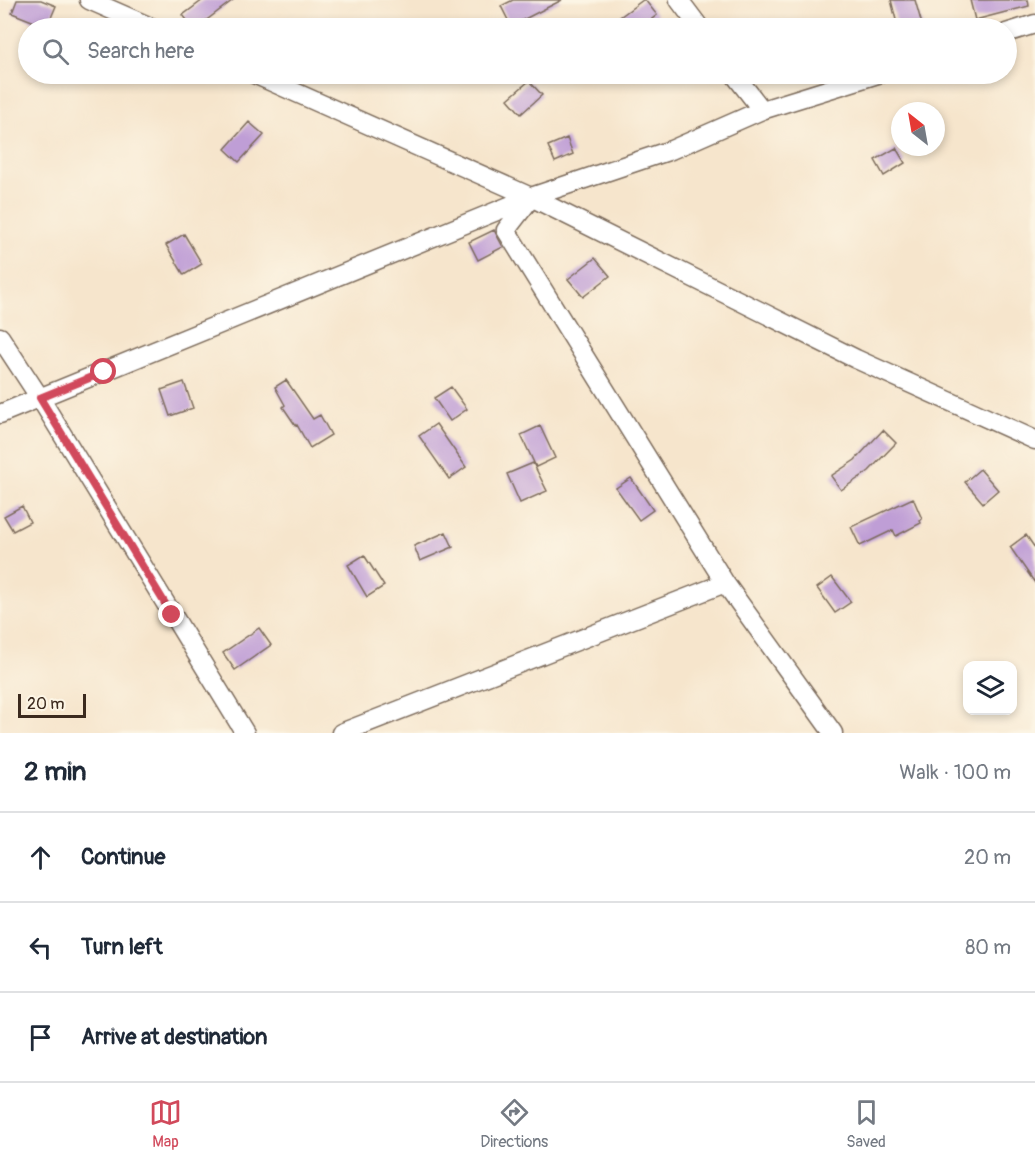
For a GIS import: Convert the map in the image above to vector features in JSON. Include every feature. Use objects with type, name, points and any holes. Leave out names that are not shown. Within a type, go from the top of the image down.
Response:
[{"type":"street","points":[[89,0],[130,18]]},
{"type":"street","points":[[679,0],[692,18]]},
{"type":"street","points":[[1017,30],[1035,24]]},
{"type":"street","points":[[277,84],[531,197],[856,359],[1035,440]]},
{"type":"street","points":[[742,84],[762,110]]},
{"type":"street","points":[[0,414],[531,197],[671,150],[762,110],[846,84]]},
{"type":"street","points":[[531,197],[506,230],[724,583],[833,733]]},
{"type":"street","points":[[0,337],[40,398],[244,733]]},
{"type":"street","points":[[341,733],[724,583]]},
{"type":"building","points":[[17,0],[41,0],[56,6],[51,18],[24,18],[12,13]]},
{"type":"building","points":[[203,0],[233,0],[209,18],[185,18],[183,15]]},
{"type":"building","points":[[513,0],[562,0],[527,18],[507,18],[501,6]]},
{"type":"building","points":[[643,0],[657,15],[653,18],[619,18]]},
{"type":"building","points":[[891,0],[915,0],[920,18],[896,18]]},
{"type":"building","points":[[970,0],[1028,0],[1029,6],[974,18]]},
{"type":"building","points":[[526,84],[532,84],[542,95],[521,114],[508,99]]},
{"type":"building","points":[[249,122],[264,135],[239,162],[225,149]]},
{"type":"building","points":[[567,138],[573,154],[555,162],[548,146]]},
{"type":"building","points":[[891,151],[891,156],[901,156],[905,163],[884,176],[875,160]]},
{"type":"building","points":[[494,230],[503,247],[478,260],[469,242]]},
{"type":"building","points":[[184,234],[202,264],[184,275],[166,245]]},
{"type":"building","points":[[595,258],[610,276],[583,297],[568,279]]},
{"type":"building","points":[[286,380],[313,419],[320,415],[331,435],[310,448],[283,407],[285,405],[275,387]]},
{"type":"building","points":[[184,382],[193,408],[170,416],[161,390]]},
{"type":"building","points":[[451,387],[467,409],[450,421],[434,398]]},
{"type":"building","points":[[436,424],[466,467],[449,479],[419,436]]},
{"type":"building","points":[[540,426],[555,458],[536,467],[521,435]]},
{"type":"building","points":[[883,430],[896,443],[869,471],[841,490],[831,476],[855,460]]},
{"type":"building","points":[[533,463],[547,491],[520,503],[507,474]]},
{"type":"building","points":[[980,469],[998,490],[983,503],[965,482]]},
{"type":"building","points":[[631,478],[653,510],[639,520],[616,488]]},
{"type":"building","points":[[913,498],[922,519],[921,523],[896,536],[893,530],[860,546],[851,527]]},
{"type":"building","points":[[22,506],[30,522],[13,531],[4,516]]},
{"type":"building","points":[[446,532],[453,547],[420,561],[414,546]]},
{"type":"building","points":[[1026,535],[1035,548],[1035,583],[1010,547]]},
{"type":"building","points":[[364,555],[384,586],[367,597],[348,565]]},
{"type":"building","points":[[832,577],[851,602],[835,613],[817,588]]},
{"type":"building","points":[[259,628],[271,645],[235,670],[223,653]]},
{"type":"route","points":[[104,372],[40,398],[172,615]]}]
